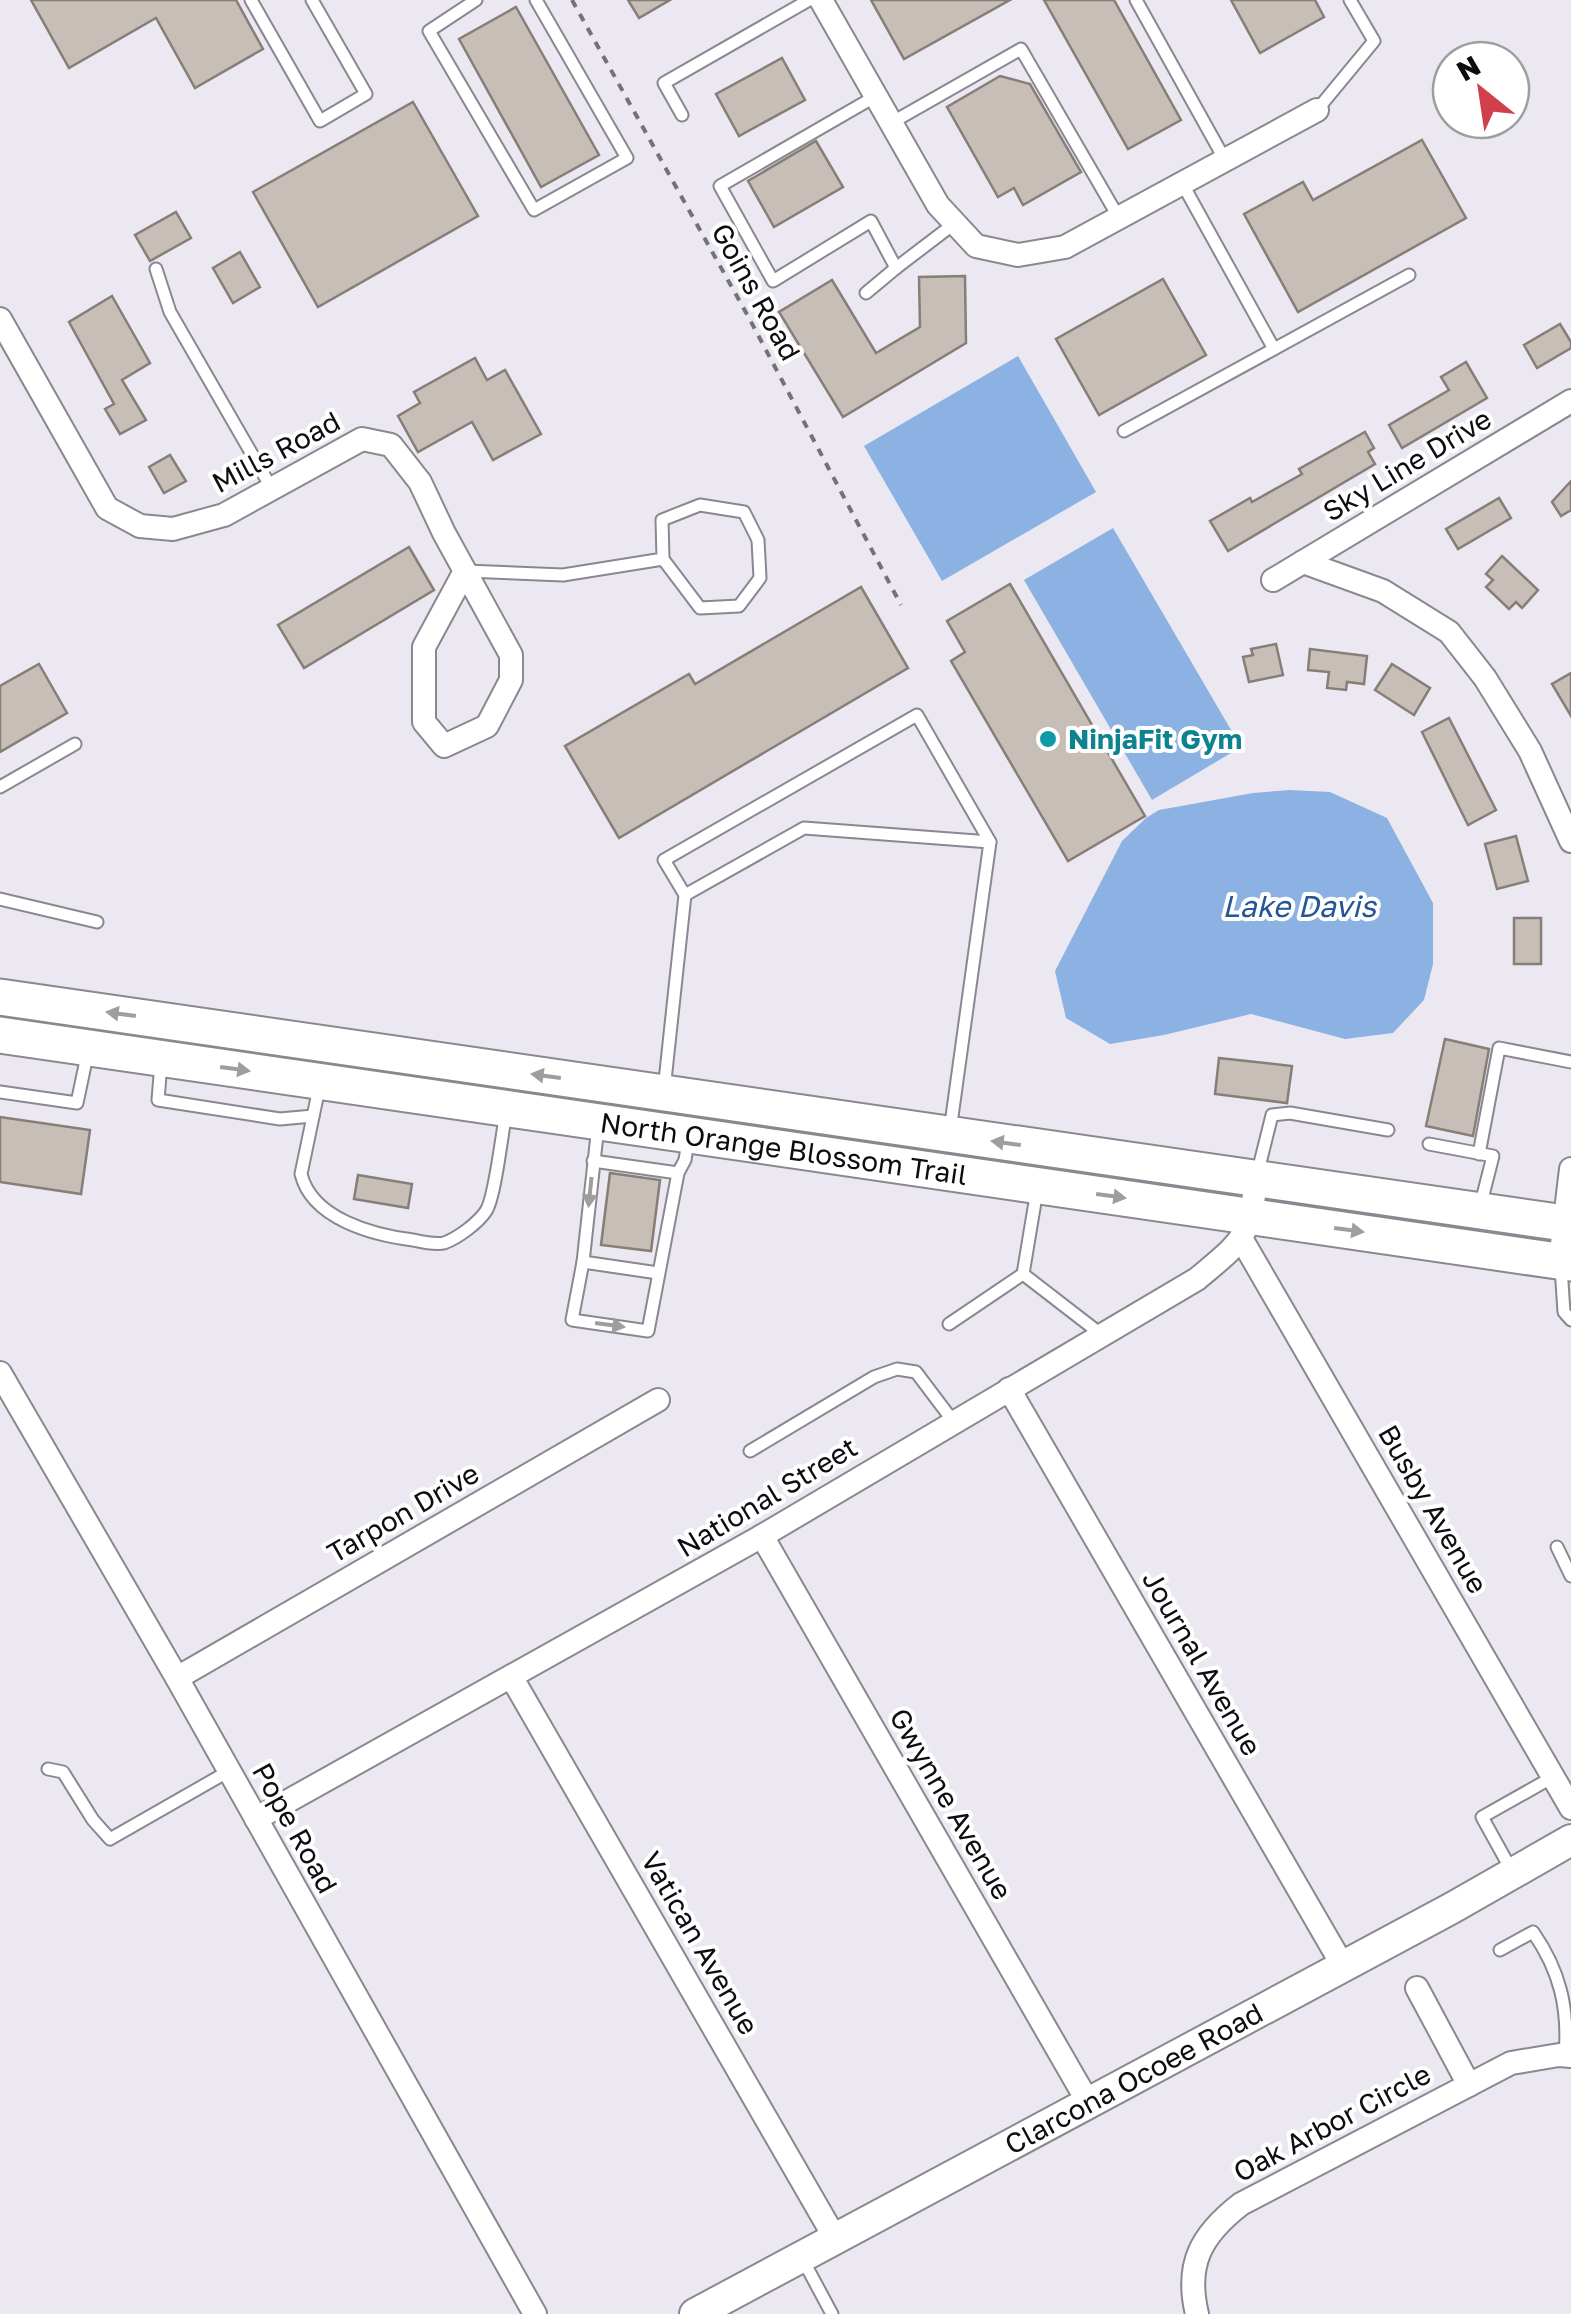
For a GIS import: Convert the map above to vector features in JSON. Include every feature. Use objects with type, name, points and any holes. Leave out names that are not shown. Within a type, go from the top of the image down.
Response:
[{"type":"main road","name":"North Orange Blossom Trail","points":[[0,997],[1567,1224]]},
{"type":"main road","name":"North Orange Blossom Trail","points":[[0,1035],[162,1059],[317,1099],[506,1109],[1038,1186],[1248,1228],[1566,1262]]},
{"type":"main road","name":"Clarcona Ocoee Road","points":[[695,2314],[1571,1840]]},
{"type":"street","points":[[822,0],[938,204],[976,246],[1018,255],[1065,247],[1317,110]]},
{"type":"street","name":"Mills Road","points":[[0,320],[108,508],[140,526],[173,529],[224,515],[362,439],[391,444],[420,482],[510,655],[511,680],[488,726],[444,746],[424,722],[424,647],[465,571]]},
{"type":"street","name":"Sky Line Drive","points":[[1274,580],[1571,401]]},
{"type":"street","points":[[1303,562],[1382,590],[1449,632],[1485,678],[1530,751],[1571,841]]},
{"type":"street","points":[[598,1122],[612,1086]]},
{"type":"street","points":[[1566,1262],[1571,1170]]},
{"type":"street","points":[[1248,1228],[1256,1179]]},
{"type":"street","name":"National Street","points":[[256,1819],[762,1536],[1197,1279],[1248,1228]]},
{"type":"street","name":"Busby Avenue","points":[[1248,1228],[1571,1808]]},
{"type":"street","name":"Pope Road","points":[[0,1373],[177,1678],[535,2314]]},
{"type":"street","name":"Journal Avenue","points":[[1009,1390],[1344,1966]]},
{"type":"street","name":"Tarpon Drive","points":[[177,1678],[658,1400]]},
{"type":"street","name":"Gwynne Avenue","points":[[762,1536],[1088,2102]]},
{"type":"street","name":"Vatican Avenue","points":[[512,1678],[836,2238]]},
{"type":"street","points":[[1417,1988],[1469,2085]]},
{"type":"street","name":"Oak Arbor Circle","points":[[1197,2314],[1192,2272],[1204,2240],[1224,2218],[1251,2198],[1510,2063],[1568,2056]]},
{"type":"lane","points":[[251,0],[320,121],[366,94],[312,0]]},
{"type":"lane","points":[[476,0],[428,31],[534,210],[627,158],[536,0]]},
{"type":"lane","points":[[682,115],[664,83],[809,0]]},
{"type":"lane","points":[[1136,0],[1225,160]]},
{"type":"lane","points":[[1317,110],[1374,41],[1350,0]]},
{"type":"lane","points":[[891,122],[1021,49],[1118,218]]},
{"type":"lane","points":[[876,96],[720,186],[773,281],[871,221],[896,268]]},
{"type":"lane","points":[[1182,184],[1274,349]]},
{"type":"lane","points":[[866,292],[954,223]]},
{"type":"lane","points":[[156,269],[170,312],[272,489]]},
{"type":"lane","points":[[1124,431],[1408,275]]},
{"type":"lane","points":[[700,504],[744,512],[758,540],[760,578],[739,606],[700,608],[663,559],[662,520],[700,504]]},
{"type":"lane","points":[[465,571],[563,574],[663,559]]},
{"type":"lane","points":[[663,1093],[685,895],[664,860],[917,715],[990,842],[950,1135]]},
{"type":"lane","points":[[0,788],[76,744]]},
{"type":"lane","points":[[685,895],[804,828],[990,842]]},
{"type":"lane","points":[[0,899],[97,922]]},
{"type":"lane","points":[[0,1092],[77,1103],[89,1048]]},
{"type":"lane","points":[[1479,1154],[1499,1048],[1571,1062]]},
{"type":"lane","points":[[317,1099],[300,1174],[314,1198],[342,1220],[394,1238],[441,1244],[463,1232],[488,1209],[506,1109]]},
{"type":"lane","points":[[1256,1179],[1272,1115],[1290,1113],[1388,1130]]},
{"type":"lane","points":[[598,1122],[583,1262],[572,1320],[648,1331],[689,1135]]},
{"type":"lane","points":[[1429,1144],[1492,1156],[1479,1211]]},
{"type":"lane","points":[[593,1161],[678,1173]]},
{"type":"lane","points":[[948,1324],[1023,1274],[1038,1186]]},
{"type":"lane","points":[[583,1262],[658,1273]]},
{"type":"lane","points":[[1566,1262],[1564,1312],[1571,1320]]},
{"type":"lane","points":[[1023,1274],[1102,1335]]},
{"type":"lane","points":[[750,1451],[874,1377],[897,1369],[916,1372],[953,1421]]},
{"type":"lane","points":[[1557,1547],[1571,1576]]},
{"type":"lane","points":[[48,1769],[63,1772],[93,1820],[110,1839],[229,1771]]},
{"type":"lane","points":[[1513,1873],[1482,1816],[1553,1777]]},
{"type":"lane","points":[[1500,1950],[1533,1932],[1543,1947],[1562,1988],[1568,2020],[1568,2056]]},
{"type":"lane","points":[[801,2256],[832,2314]]},
{"type":"path","name":"Goins Road","points":[[572,0],[749,318],[902,605]]},
{"type":"water","points":[[1018,356],[1096,492],[942,581],[864,446]]},
{"type":"water","points":[[1113,528],[1241,747],[1152,800],[1024,580]]},
{"type":"water","name":"Lake Davis","points":[[1290,790],[1330,792],[1387,818],[1433,903],[1433,964],[1424,1000],[1393,1033],[1345,1039],[1251,1014],[1110,1044],[1066,1018],[1055,971],[1122,841],[1159,810]]},
{"type":"building","points":[[31,0],[236,0],[263,49],[195,88],[156,18],[69,68]]},
{"type":"building","points":[[628,0],[670,0],[639,18]]},
{"type":"building","points":[[871,0],[1010,0],[904,59]]},
{"type":"building","points":[[1044,0],[1114,0],[1181,120],[1128,149]]},
{"type":"building","points":[[1231,0],[1315,0],[1324,17],[1260,53]]},
{"type":"building","points":[[516,7],[599,155],[541,187],[459,39]]},
{"type":"building","points":[[782,58],[805,100],[739,136],[716,94]]},
{"type":"building","points":[[1000,76],[1030,84],[1081,172],[1023,205],[1014,188],[998,197],[947,107]]},
{"type":"building","points":[[413,102],[478,216],[318,307],[253,192]]},
{"type":"building","points":[[1422,140],[1466,218],[1298,312],[1244,214],[1303,182],[1313,200]]},
{"type":"building","points":[[816,141],[843,187],[774,227],[748,181]]},
{"type":"building","points":[[176,212],[191,238],[150,261],[135,235]]},
{"type":"building","points":[[240,252],[260,287],[233,303],[213,268]]},
{"type":"building","points":[[965,276],[966,343],[843,417],[779,312],[832,280],[876,353],[920,327],[919,277]]},
{"type":"building","points":[[1163,279],[1206,355],[1099,415],[1056,339]]},
{"type":"building","points":[[112,296],[150,363],[122,380],[146,420],[120,434],[105,409],[114,404],[69,322]]},
{"type":"building","points":[[1560,324],[1571,348],[1537,368],[1524,345]]},
{"type":"building","points":[[475,358],[487,380],[505,370],[541,434],[493,460],[472,422],[418,452],[398,416],[420,403],[414,392]]},
{"type":"building","points":[[1466,362],[1487,398],[1402,448],[1389,425],[1449,390],[1441,377]]},
{"type":"building","points":[[1365,432],[1374,448],[1368,452],[1375,464],[1228,551],[1210,521],[1302,474],[1299,469]]},
{"type":"building","points":[[170,455],[186,481],[164,493],[149,467]]},
{"type":"building","points":[[1571,481],[1571,510],[1561,516],[1552,502]]},
{"type":"building","points":[[1499,498],[1511,518],[1458,549],[1446,529]]},
{"type":"building","points":[[409,547],[434,590],[304,668],[278,625]]},
{"type":"building","points":[[1502,556],[1538,590],[1522,608],[1516,602],[1509,609],[1486,587],[1493,580],[1486,574]]},
{"type":"building","name":"NinjaFit Gym","points":[[1010,584],[1145,816],[1068,861],[951,661],[965,652],[947,621]]},
{"type":"building","points":[[861,587],[908,668],[619,838],[565,746],[689,674],[695,684]]},
{"type":"building","points":[[1276,644],[1283,675],[1249,682],[1243,657],[1253,655],[1251,649]]},
{"type":"building","points":[[1310,649],[1367,656],[1364,684],[1347,682],[1346,690],[1327,688],[1329,672],[1308,670]]},
{"type":"building","points":[[39,664],[67,713],[0,752],[0,686]]},
{"type":"building","points":[[1392,664],[1430,688],[1414,715],[1375,690]]},
{"type":"building","points":[[1571,673],[1571,716],[1552,684]]},
{"type":"building","points":[[1449,718],[1496,810],[1468,825],[1422,732]]},
{"type":"building","points":[[1516,836],[1528,881],[1497,889],[1485,844]]},
{"type":"building","points":[[1514,918],[1541,918],[1541,964],[1514,964]]},
{"type":"building","points":[[1445,1039],[1489,1049],[1473,1136],[1426,1126]]},
{"type":"building","points":[[1219,1058],[1292,1066],[1287,1103],[1215,1094]]},
{"type":"building","points":[[0,1117],[90,1130],[81,1194],[0,1182]]},
{"type":"building","points":[[610,1173],[660,1180],[651,1251],[601,1245]]},
{"type":"building","points":[[358,1175],[412,1184],[408,1208],[354,1199]]},
{"type":"place","name":"NinjaFit Gym","points":[[1048,739]]}]
